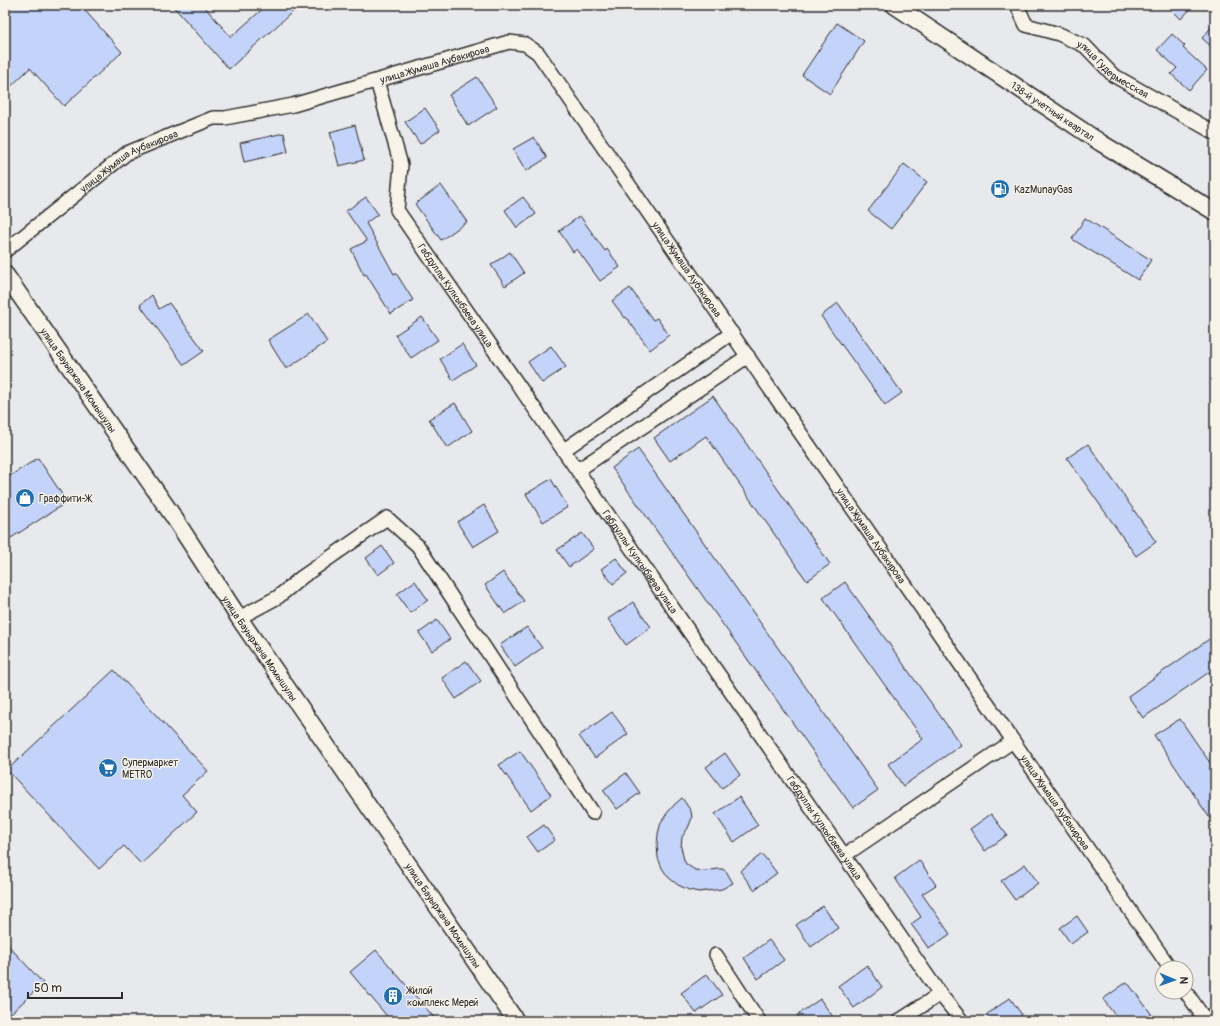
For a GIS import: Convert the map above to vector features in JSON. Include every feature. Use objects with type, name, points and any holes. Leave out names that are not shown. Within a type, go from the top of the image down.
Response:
[{"type":"main road","name":"138-й учетный квартал","points":[[894,5],[1101,143],[1215,212]]},
{"type":"main road","name":"улица Бауыржана Момышулы","points":[[5,274],[173,516],[239,618],[516,1021]]},
{"type":"street","name":"улица Гудермесская","points":[[1017,5],[1026,25],[1059,34],[1085,46],[1113,75],[1215,132]]},
{"type":"street","name":"улица Жумаша Аубакирова","points":[[5,251],[127,153],[213,118],[225,118],[293,105],[509,42],[525,44],[538,53],[1164,960]]},
{"type":"street","name":"Габдуллы Кулкыбаева улица","points":[[377,81],[401,164],[397,210],[940,994],[962,1021]]},
{"type":"street","points":[[564,450],[732,333]]},
{"type":"street","points":[[578,470],[748,356]]},
{"type":"street","points":[[239,618],[278,597],[302,577],[387,518],[418,546],[593,812]]},
{"type":"street","points":[[845,855],[1013,740]]},
{"type":"street","points":[[716,955],[759,1021]]},
{"type":"street","points":[[899,1021],[940,994]]},
{"type":"street","points":[[1192,1000],[1206,1021]]},
{"type":"building","points":[[5,5],[80,5],[122,52],[64,106],[30,68],[5,92]]},
{"type":"building","points":[[172,5],[203,5],[231,37],[267,5],[300,5],[229,69]]},
{"type":"building","points":[[1167,5],[1194,5],[1181,19]]},
{"type":"building","points":[[837,23],[864,41],[830,94],[802,75]]},
{"type":"building","points":[[1215,23],[1215,50],[1202,38]]},
{"type":"building","points":[[1172,34],[1185,46],[1183,48],[1207,70],[1189,90],[1171,74],[1177,68],[1157,50]]},
{"type":"building","points":[[477,77],[497,107],[468,126],[449,95]]},
{"type":"building","points":[[425,108],[440,130],[420,144],[405,122]]},
{"type":"building","points":[[355,125],[364,160],[339,166],[330,132]]},
{"type":"building","points":[[284,133],[288,152],[244,162],[240,143]]},
{"type":"building","points":[[534,137],[547,158],[526,171],[513,149]]},
{"type":"building","points":[[904,164],[927,182],[891,229],[868,211]]},
{"type":"building","points":[[441,185],[467,222],[441,240],[415,204]]},
{"type":"building","points":[[366,197],[378,214],[366,223],[394,274],[396,273],[413,300],[391,314],[366,274],[364,275],[351,249],[367,241],[346,211]]},
{"type":"building","points":[[523,197],[536,214],[517,228],[505,210]]},
{"type":"building","points":[[580,216],[605,251],[607,249],[620,267],[600,281],[577,249],[573,252],[559,231]]},
{"type":"building","points":[[1085,218],[1151,260],[1138,280],[1072,239]]},
{"type":"building","points":[[510,252],[524,273],[505,286],[491,265]]},
{"type":"building","points":[[630,288],[653,320],[657,318],[669,335],[650,350],[626,317],[625,318],[612,301]]},
{"type":"building","points":[[152,295],[159,309],[169,303],[204,351],[184,365],[140,305]]},
{"type":"building","points":[[838,303],[902,393],[885,405],[821,316]]},
{"type":"building","points":[[309,314],[327,342],[286,369],[268,340]]},
{"type":"building","points":[[422,317],[438,340],[411,358],[395,335]]},
{"type":"building","points":[[462,344],[476,365],[453,380],[440,359]]},
{"type":"building","points":[[551,346],[566,367],[542,383],[528,362]]},
{"type":"building","points":[[713,396],[830,564],[807,581],[706,436],[670,461],[654,438]]},
{"type":"building","points":[[455,403],[472,431],[447,448],[429,419]]},
{"type":"building","points":[[1088,444],[1156,542],[1136,556],[1067,458]]},
{"type":"building","points":[[638,449],[878,790],[853,808],[612,468]]},
{"type":"building","points":[[38,458],[67,502],[11,538],[5,529],[5,479]]},
{"type":"building","points":[[551,479],[568,507],[543,522],[526,494]]},
{"type":"building","points":[[484,505],[499,531],[473,547],[457,522]]},
{"type":"building","points":[[582,533],[594,549],[569,567],[557,550]]},
{"type":"building","points":[[382,546],[394,563],[378,575],[366,558]]},
{"type":"building","points":[[616,558],[627,573],[613,584],[601,569]]},
{"type":"building","points":[[503,572],[524,601],[505,614],[485,585]]},
{"type":"building","points":[[415,581],[428,600],[410,613],[397,594]]},
{"type":"building","points":[[845,582],[961,745],[903,786],[888,764],[923,739],[823,598]]},
{"type":"building","points":[[633,602],[651,627],[626,645],[608,619]]},
{"type":"building","points":[[437,620],[450,639],[432,651],[419,633]]},
{"type":"building","points":[[527,627],[542,648],[515,667],[500,645]]},
{"type":"building","points":[[1215,635],[1215,668],[1143,718],[1128,696]]},
{"type":"building","points":[[466,661],[481,681],[456,699],[442,678]]},
{"type":"building","points":[[114,670],[208,771],[182,795],[197,812],[141,864],[124,846],[99,869],[7,770]]},
{"type":"building","points":[[612,712],[628,734],[595,758],[579,736]]},
{"type":"building","points":[[1180,719],[1215,770],[1215,826],[1154,735]]},
{"type":"building","points":[[520,751],[551,795],[531,810],[499,765]]},
{"type":"building","points":[[725,753],[740,775],[722,788],[706,767]]},
{"type":"building","points":[[626,773],[640,793],[617,809],[603,790]]},
{"type":"building","points":[[739,797],[758,825],[734,842],[715,814]]},
{"type":"building","points":[[682,798],[691,811],[692,818],[682,837],[681,847],[684,860],[686,864],[695,870],[706,871],[722,869],[726,871],[733,883],[722,889],[699,892],[689,890],[678,885],[668,877],[662,868],[658,858],[657,845],[661,822],[675,804]]},
{"type":"building","points":[[991,814],[1007,835],[985,851],[970,829]]},
{"type":"building","points":[[544,825],[555,840],[538,852],[527,837]]},
{"type":"building","points":[[762,854],[777,873],[754,890],[740,871]]},
{"type":"building","points":[[919,860],[936,885],[922,894],[950,934],[929,949],[911,924],[921,917],[895,878]]},
{"type":"building","points":[[1025,864],[1038,883],[1015,900],[1001,881]]},
{"type":"building","points":[[823,906],[838,928],[811,947],[796,925]]},
{"type":"building","points":[[1077,916],[1088,932],[1071,944],[1060,928]]},
{"type":"building","points":[[769,940],[784,960],[758,979],[744,958]]},
{"type":"building","points":[[5,942],[43,983],[5,1019]]},
{"type":"building","name":"Жилой комплекс Мерей","points":[[376,950],[437,1021],[391,1021],[350,972]]},
{"type":"building","points":[[867,965],[882,987],[854,1008],[838,986]]},
{"type":"building","points":[[707,974],[722,995],[696,1013],[681,993]]},
{"type":"building","points":[[1127,982],[1156,1021],[1119,1021],[1103,999]]},
{"type":"building","points":[[1010,998],[1022,1015],[1014,1021],[991,1021],[986,1015]]},
{"type":"building","points":[[820,999],[836,1021],[802,1021],[797,1015]]},
{"type":"place","name":"KazMunayGas","points":[[1000,189]]},
{"type":"place","name":"Граффити-Ж","points":[[25,498]]},
{"type":"place","name":"Супермаркет METRO","points":[[108,768]]},
{"type":"place","name":"Жилой комплекс Мерей","points":[[393,996]]}]
